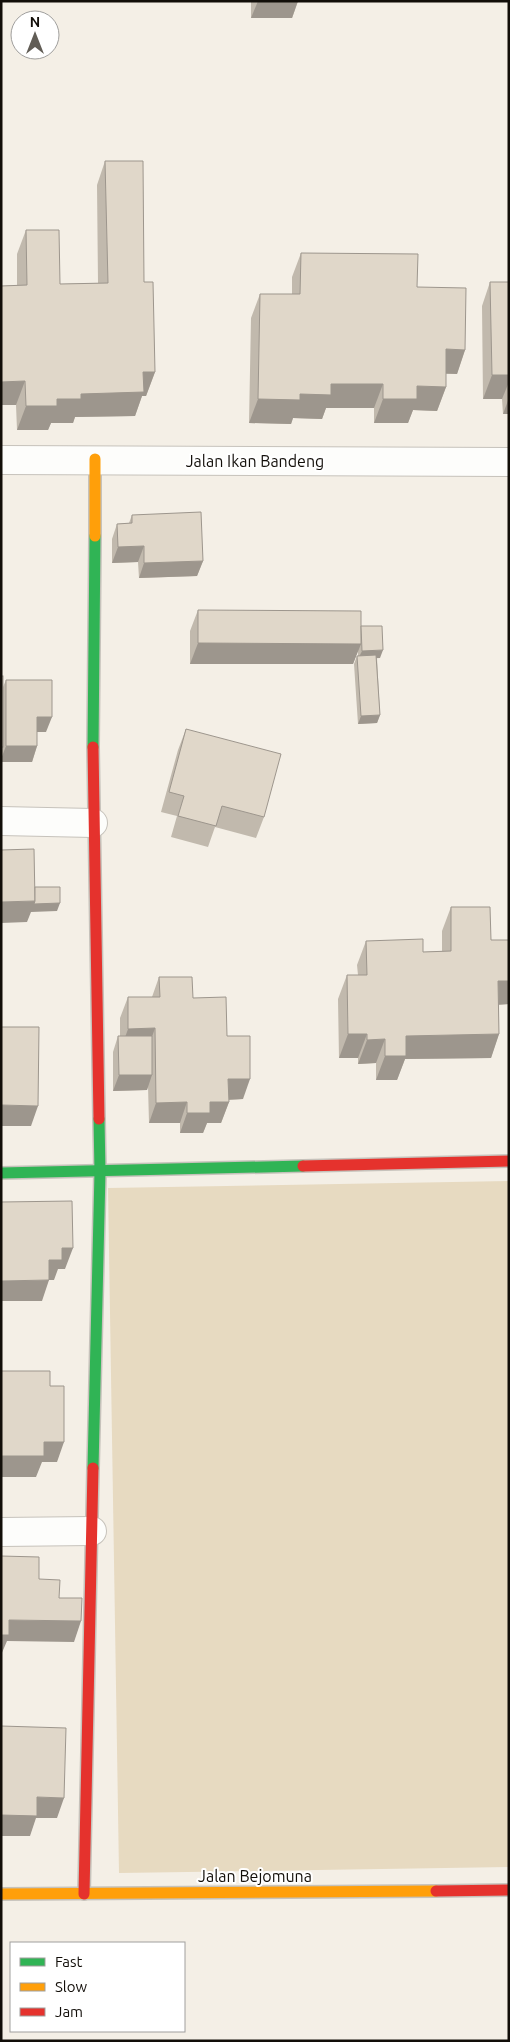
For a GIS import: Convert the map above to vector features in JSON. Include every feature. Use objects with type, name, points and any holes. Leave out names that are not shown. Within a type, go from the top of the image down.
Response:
[{"type":"street","points":[[84,1894],[100,1172],[93,823],[95,459]]},
{"type":"street","name":"Jalan Ikan Bandeng","points":[[1,460],[509,462]]},
{"type":"street","points":[[1,821],[93,823]]},
{"type":"street","points":[[1,1173],[509,1162]]},
{"type":"street","points":[[1,1532],[92,1531]]},
{"type":"street","name":"Jalan Bejomuna","points":[[1,1894],[509,1890]]},
{"type":"shaded area","points":[[509,1181],[509,1867],[119,1873],[108,1188]]},
{"type":"building","points":[[105,161],[143,161],[144,282],[153,282],[155,372],[143,372],[144,392],[81,394],[81,399],[57,399],[57,406],[26,406],[25,381],[1,382],[1,286],[27,285],[26,230],[59,230],[60,284],[108,283]]},
{"type":"building","points":[[301,253],[418,254],[417,287],[466,288],[465,350],[446,349],[446,387],[417,386],[417,399],[383,399],[383,384],[331,384],[331,395],[300,394],[300,400],[258,399],[260,294],[300,294]]},
{"type":"building","points":[[490,282],[509,282],[509,375],[492,375]]},
{"type":"building","points":[[201,512],[203,561],[144,563],[144,546],[118,547],[117,524],[132,523],[132,515]]},
{"type":"building","points":[[198,610],[361,611],[361,644],[198,643]]},
{"type":"building","points":[[361,626],[382,626],[383,650],[362,651]]},
{"type":"building","points":[[376,655],[380,715],[361,716],[357,656]]},
{"type":"building","points":[[1,676],[3,676],[3,747],[1,747]]},
{"type":"building","points":[[6,680],[52,680],[52,717],[37,717],[37,746],[6,746]]},
{"type":"building","points":[[186,729],[281,754],[264,817],[222,806],[216,826],[178,816],[184,796],[169,792]]},
{"type":"building","points":[[34,849],[35,901],[1,902],[1,850]]},
{"type":"building","points":[[35,887],[60,887],[60,903],[34,904]]},
{"type":"building","points":[[451,907],[490,907],[491,940],[509,940],[509,981],[498,981],[499,1034],[406,1036],[406,1056],[385,1056],[385,1039],[367,1040],[367,1034],[348,1034],[347,975],[367,975],[366,941],[423,939],[423,952],[451,951]]},
{"type":"building","points":[[159,977],[192,977],[193,998],[226,997],[227,1036],[250,1036],[250,1079],[228,1079],[229,1102],[210,1102],[210,1113],[187,1113],[187,1102],[156,1103],[155,1028],[128,1029],[128,997],[160,997]]},
{"type":"building","points":[[1,1027],[39,1027],[38,1106],[1,1105]]},
{"type":"building","points":[[118,1036],[152,1036],[152,1075],[119,1075]]},
{"type":"building","points":[[72,1201],[73,1248],[62,1248],[62,1260],[49,1260],[49,1280],[1,1281],[1,1202]]},
{"type":"building","points":[[1,1371],[50,1371],[50,1386],[64,1386],[64,1442],[44,1442],[44,1456],[1,1456]]},
{"type":"building","points":[[1,1556],[39,1557],[39,1579],[60,1580],[59,1598],[82,1598],[81,1621],[9,1620],[9,1635],[1,1635]]},
{"type":"building","points":[[1,1726],[66,1728],[64,1798],[37,1797],[37,1816],[1,1815]]},
{"type":"traffic: fast","points":[[93,747],[95,536]]},
{"type":"traffic: fast","points":[[93,1468],[100,1172],[99,1119]]},
{"type":"traffic: fast","points":[[1,1173],[303,1166]]},
{"type":"traffic: slow","points":[[95,459],[95,536]]},
{"type":"traffic: slow","points":[[1,1894],[436,1891]]},
{"type":"traffic: jam","points":[[93,747],[99,1119]]},
{"type":"traffic: jam","points":[[303,1166],[509,1161]]},
{"type":"traffic: jam","points":[[84,1894],[93,1468]]},
{"type":"traffic: jam","points":[[436,1891],[509,1890]]}]
